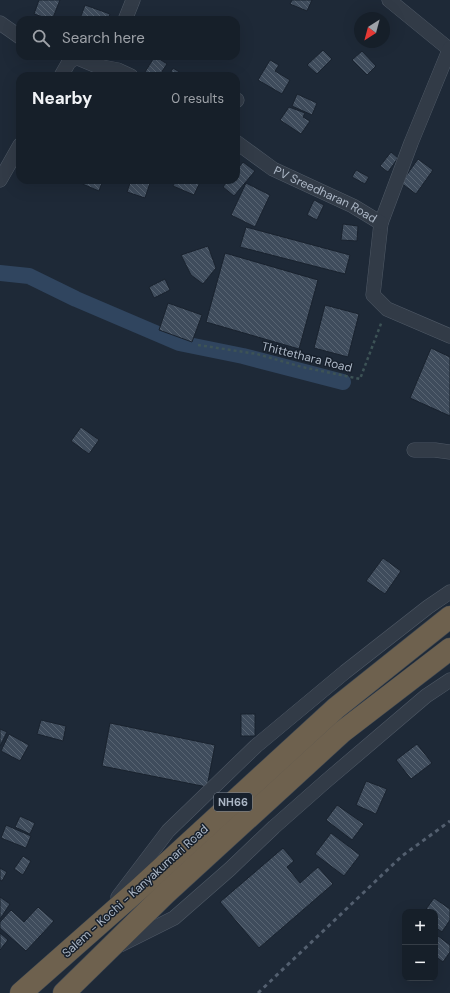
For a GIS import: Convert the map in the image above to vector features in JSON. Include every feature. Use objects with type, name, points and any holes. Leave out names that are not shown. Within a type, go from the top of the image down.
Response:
[{"type":"highway","name":"Salem - Kochi - Kanyakumari Road","points":[[21,993],[97,926],[336,708],[450,617]]},
{"type":"highway","name":"Salem - Kochi - Kanyakumari Road","points":[[64,993],[165,894],[342,732],[450,649]]},
{"type":"street","points":[[127,16],[133,0]]},
{"type":"street","points":[[382,223],[408,150],[450,49],[389,0]]},
{"type":"street","points":[[0,22],[16,34]]},
{"type":"street","points":[[63,72],[71,60]]},
{"type":"street","points":[[101,61],[122,72]]},
{"type":"street","name":"PV Sreedharan Road","points":[[240,145],[273,169],[353,206],[382,223],[373,295],[387,309],[450,336]]},
{"type":"street","points":[[0,180],[16,152]]},
{"type":"street","points":[[414,450],[450,452]]},
{"type":"street","points":[[97,926],[168,831],[251,751],[345,672],[428,607],[450,592]]},
{"type":"street","points":[[96,960],[114,948],[174,918],[348,763],[426,696],[450,680]]},
{"type":"path","name":"Thittethara Road","points":[[198,345],[257,354],[302,367],[360,379],[387,309]]},
{"type":"building","points":[[39,0],[60,0],[54,16],[40,16],[34,14]]},
{"type":"building","points":[[292,0],[312,0],[307,11],[290,4]]},
{"type":"building","points":[[85,5],[110,14],[109,16],[81,16]]},
{"type":"building","points":[[323,50],[332,59],[317,74],[307,65]]},
{"type":"building","points":[[362,51],[376,66],[367,75],[352,60]]},
{"type":"building","points":[[152,60],[161,60],[167,64],[162,72],[145,72]]},
{"type":"building","points":[[270,60],[279,65],[275,71],[290,80],[282,94],[258,80]]},
{"type":"building","points":[[173,68],[180,72],[171,72]]},
{"type":"building","points":[[297,94],[317,103],[312,115],[292,106]]},
{"type":"building","points":[[289,107],[305,113],[303,117],[310,121],[301,134],[280,120]]},
{"type":"building","points":[[391,152],[398,158],[388,172],[380,166]]},
{"type":"building","points":[[418,159],[433,170],[416,194],[401,183]]},
{"type":"building","points":[[243,162],[255,171],[234,196],[223,187],[225,184],[240,184],[240,166]]},
{"type":"building","points":[[356,170],[369,177],[365,184],[352,177]]},
{"type":"building","points":[[246,183],[270,195],[255,227],[231,215]]},
{"type":"building","points":[[82,184],[102,184],[99,191]]},
{"type":"building","points":[[130,184],[150,184],[145,198],[127,192]]},
{"type":"building","points":[[174,184],[199,184],[194,195],[173,186]]},
{"type":"building","points":[[314,200],[324,205],[317,220],[307,215]]},
{"type":"building","points":[[343,224],[358,226],[357,241],[341,240]]},
{"type":"building","points":[[246,227],[350,255],[345,274],[240,247]]},
{"type":"building","points":[[208,246],[216,268],[203,284],[191,275],[181,255]]},
{"type":"building","points":[[225,253],[318,280],[299,349],[206,322]]},
{"type":"building","points":[[165,279],[170,290],[154,298],[149,287]]},
{"type":"building","points":[[168,303],[202,315],[192,342],[159,330]]},
{"type":"building","points":[[325,305],[359,314],[348,357],[314,348]]},
{"type":"building","points":[[431,348],[450,357],[450,416],[410,398]]},
{"type":"building","points":[[81,427],[99,440],[89,454],[71,441]]},
{"type":"building","points":[[383,558],[401,571],[385,594],[366,581]]},
{"type":"building","points":[[241,714],[255,714],[255,736],[241,736]]},
{"type":"building","points":[[41,720],[66,726],[63,741],[37,734]]},
{"type":"building","points":[[110,723],[215,745],[207,787],[102,766]]},
{"type":"building","points":[[0,729],[7,732],[0,746]]},
{"type":"building","points":[[9,734],[29,745],[20,761],[1,751]]},
{"type":"building","points":[[417,744],[432,763],[411,779],[396,760]]},
{"type":"building","points":[[366,781],[387,789],[376,814],[356,805]]},
{"type":"building","points":[[337,805],[364,824],[352,840],[326,820]]},
{"type":"building","points":[[20,816],[35,823],[30,834],[15,827]]},
{"type":"building","points":[[6,825],[31,836],[26,848],[1,838]]},
{"type":"building","points":[[331,833],[360,855],[344,876],[315,854]]},
{"type":"building","points":[[283,848],[294,861],[287,867],[300,883],[318,867],[333,884],[259,948],[220,902]]},
{"type":"building","points":[[23,856],[31,861],[23,875],[14,869]]},
{"type":"building","points":[[0,868],[7,872],[2,881],[0,880]]},
{"type":"building","points":[[0,897],[10,904],[0,919]]},
{"type":"building","points":[[434,898],[450,909],[450,920],[442,932],[438,929],[438,909],[426,909]]},
{"type":"building","points":[[38,907],[54,921],[26,951],[0,928],[0,922],[11,910],[24,922]]},
{"type":"building","points":[[0,933],[8,940],[0,950]]},
{"type":"building","points":[[438,936],[450,945],[450,952],[443,962],[438,958]]},
{"type":"waterway","points":[[0,273],[29,276],[76,299],[179,343],[243,356],[343,382]]},
{"type":"railway","points":[[258,993],[402,856],[450,821]]}]
